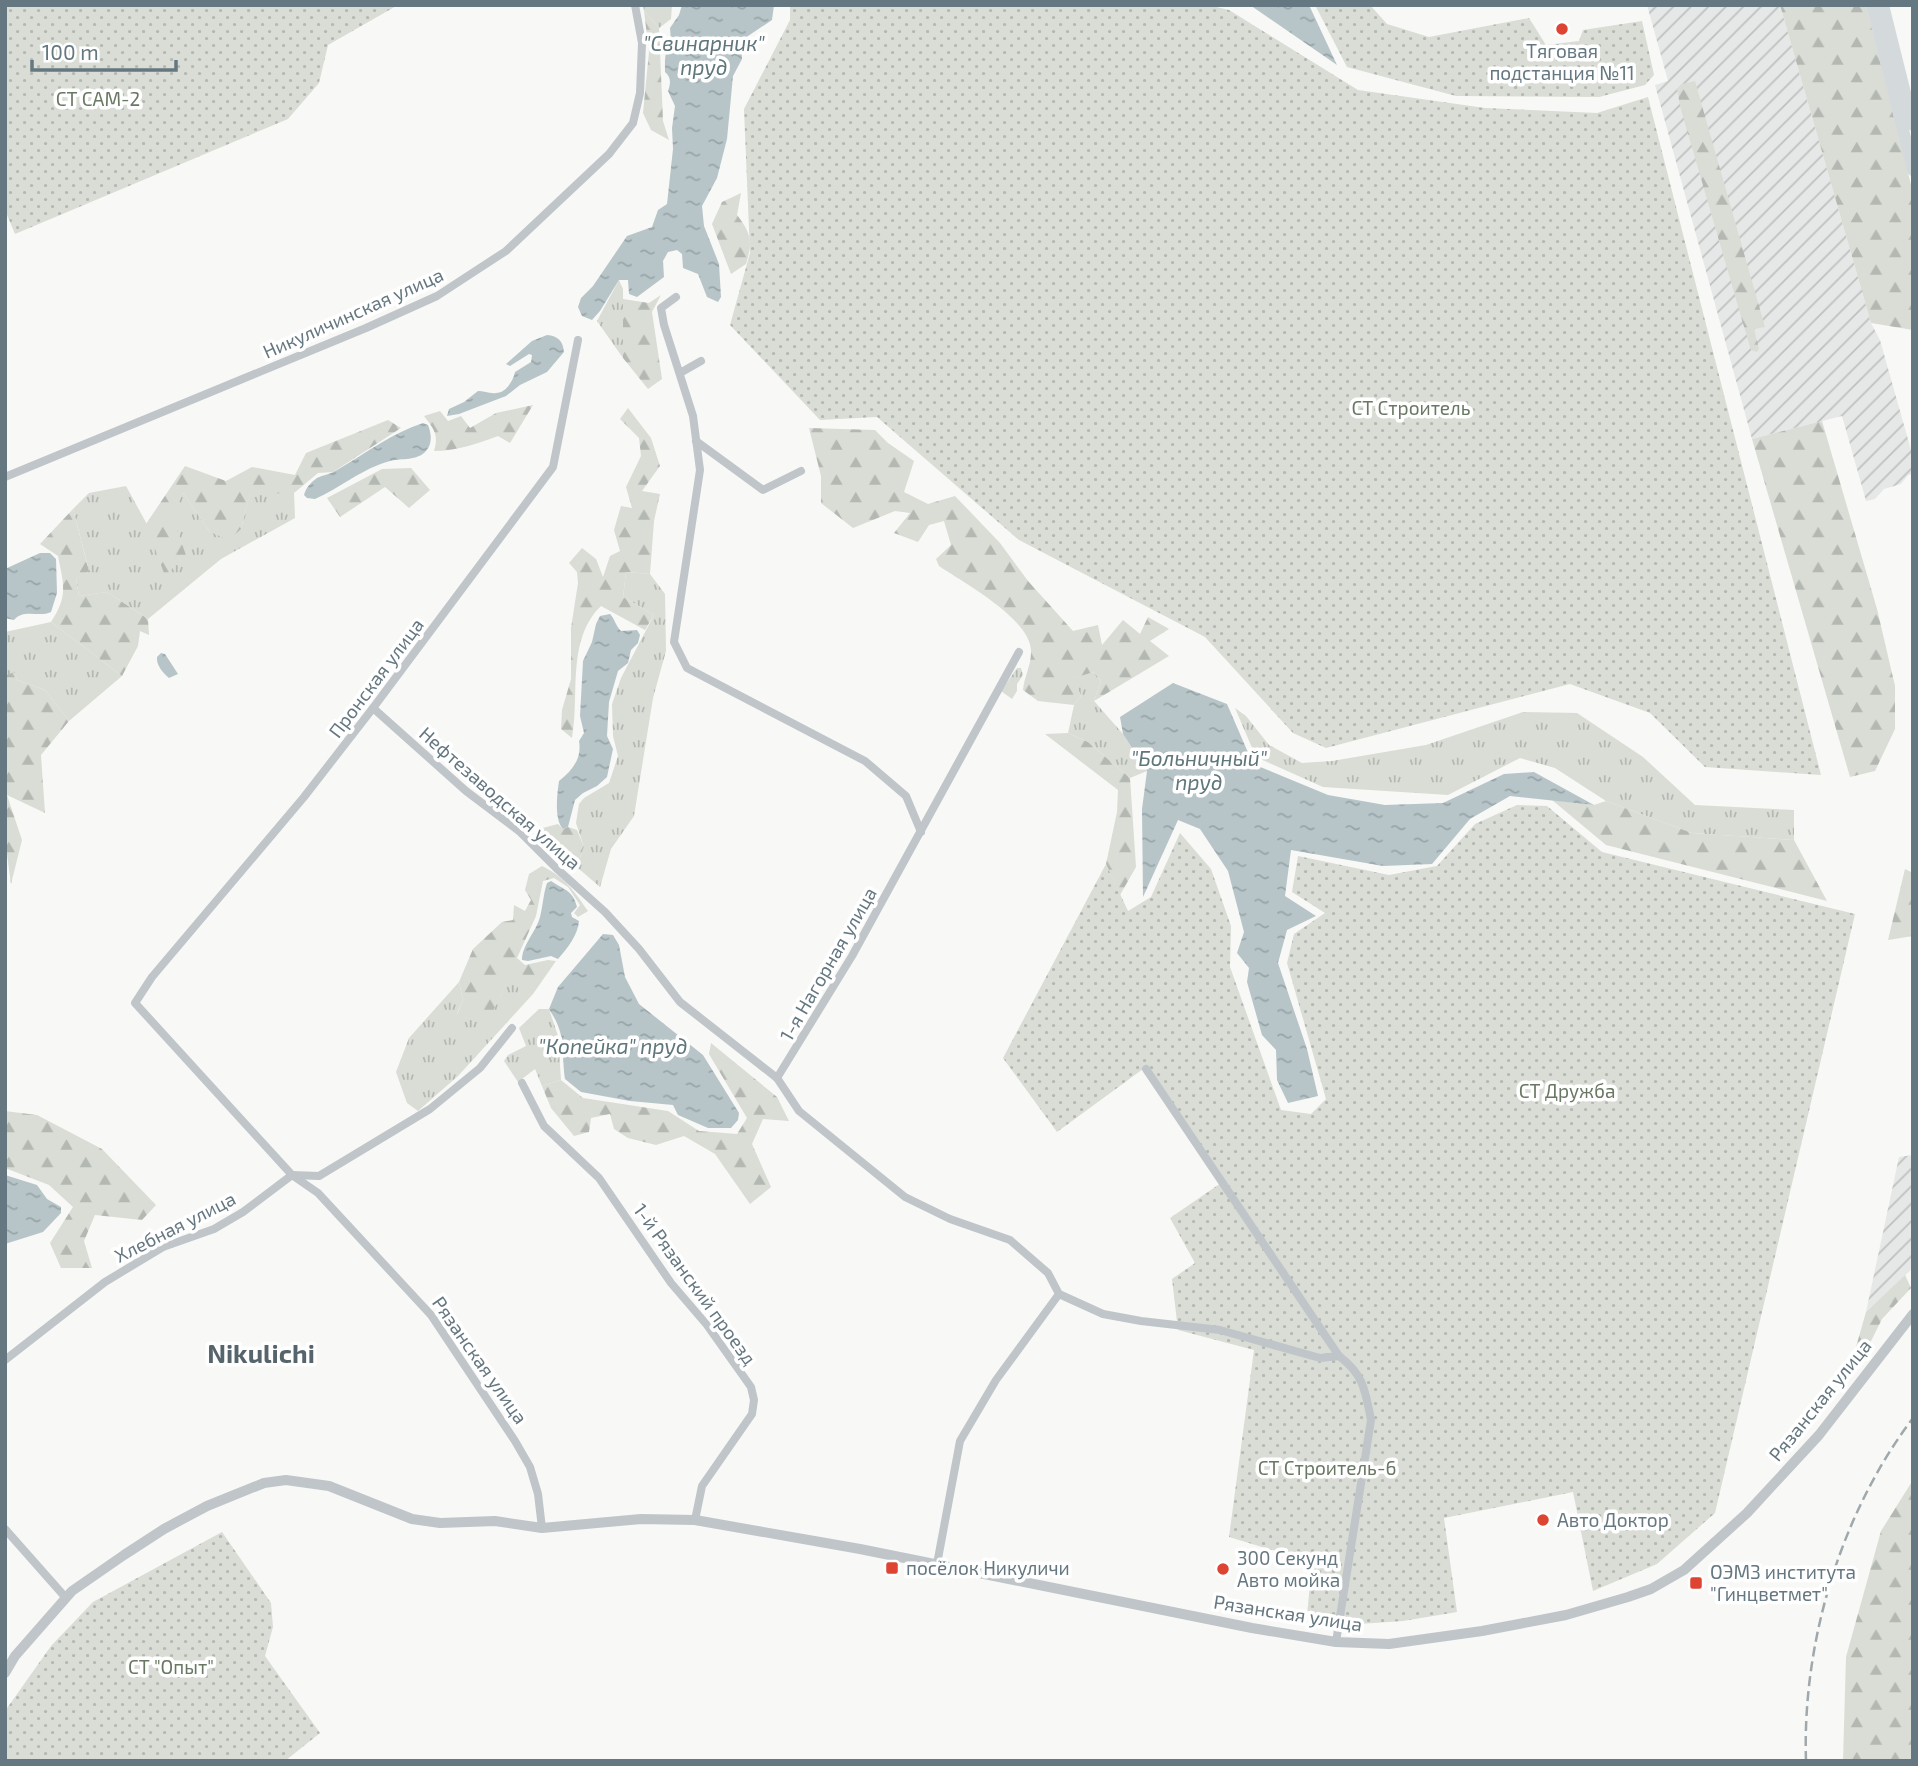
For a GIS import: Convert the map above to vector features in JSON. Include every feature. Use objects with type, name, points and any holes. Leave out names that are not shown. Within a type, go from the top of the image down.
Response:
[{"type":"main road","points":[[1872,5],[1913,170]]},
{"type":"main road","points":[[1882,5],[1913,125]]},
{"type":"street","name":"Никуличинская улица","points":[[5,477],[425,302],[506,251],[609,154],[633,123],[640,93],[642,43],[635,5]]},
{"type":"street","points":[[677,297],[662,308],[664,325],[693,416],[700,470],[674,642],[687,668],[865,761],[906,796],[921,832]]},
{"type":"street","name":"Пронская улица","points":[[135,1003],[152,977],[304,797],[553,467],[578,340]]},
{"type":"street","points":[[680,373],[701,360]]},
{"type":"street","points":[[696,441],[763,489],[801,471]]},
{"type":"street","name":"1-я Нагорная улица","points":[[778,1078],[852,956],[1019,652]]},
{"type":"street","name":"Нефтезаводская улица","points":[[373,708],[466,790],[519,831],[605,912],[680,1002],[778,1078]]},
{"type":"street","name":"Рязанская улица","points":[[135,1003],[292,1175],[318,1194],[431,1315],[530,1467],[538,1494],[542,1528]]},
{"type":"street","points":[[292,1175],[319,1176],[430,1109],[480,1068],[512,1028]]},
{"type":"street","points":[[1146,1069],[1339,1356],[1356,1369],[1366,1395],[1371,1420],[1336,1642]]},
{"type":"street","points":[[778,1078],[799,1111],[905,1197],[950,1219],[1010,1240],[1048,1273],[1059,1294],[1103,1314],[1220,1330],[1320,1358],[1339,1356]]},
{"type":"street","name":"1-й Рязанский проезд","points":[[522,1083],[544,1126],[599,1178],[671,1283],[707,1325],[751,1387],[754,1400],[752,1414],[702,1486],[695,1520]]},
{"type":"street","name":"Хлебная улица","points":[[5,1360],[105,1282],[163,1247],[214,1229],[243,1212],[292,1175]]},
{"type":"street","points":[[937,1564],[960,1441],[996,1380],[1059,1294]]},
{"type":"street","name":"Рязанская улица","points":[[5,1672],[15,1656],[66,1598],[104,1569],[164,1529],[207,1506],[264,1483],[286,1480],[329,1486],[412,1519],[440,1523],[495,1521],[542,1528],[641,1519],[695,1520],[1336,1642],[1389,1644],[1482,1631],[1566,1615],[1603,1604],[1651,1589],[1684,1570],[1747,1513],[1819,1435],[1913,1314]]},
{"type":"street","points":[[5,1529],[66,1598]]},
{"type":"shaded area","points":[[1647,5],[1780,5],[1871,323],[1880,340],[1913,457],[1913,474],[1908,475],[1901,484],[1884,489],[1875,499],[1866,501],[1842,416],[1752,439],[1655,85],[1668,81]]},
{"type":"shaded area","points":[[1913,1155],[1913,1268],[1866,1312],[1899,1157]]},
{"type":"green space","name":"СТ САМ-2","points":[[5,5],[398,5],[328,45],[319,83],[288,119],[15,234],[5,210]]},
{"type":"green space","points":[[643,5],[672,5],[671,19],[659,28],[644,11]]},
{"type":"green space","name":"СТ Строитель","points":[[790,5],[1208,5],[1229,10],[1358,90],[1485,108],[1597,113],[1648,97],[1821,775],[1705,767],[1650,713],[1570,684],[1326,748],[1293,733],[1205,637],[1019,540],[877,417],[820,420],[730,325],[750,253],[744,109],[790,20]]},
{"type":"green space","points":[[1315,5],[1370,5],[1387,24],[1429,37],[1529,18],[1546,45],[1579,41],[1583,30],[1642,21],[1654,75],[1645,85],[1599,97],[1456,96],[1347,67]]},
{"type":"green space","points":[[1780,5],[1866,5],[1913,193],[1913,330],[1871,323]]},
{"type":"green space","points":[[644,11],[659,28],[663,121],[669,140],[651,130],[643,113],[649,52]]},
{"type":"green space","points":[[1695,81],[1765,327],[1754,329],[1759,349],[1757,352],[1751,350],[1680,106],[1677,89],[1682,84]]},
{"type":"green space","points":[[741,193],[737,215],[748,233],[750,250],[746,264],[731,274],[712,224],[722,202]]},
{"type":"green space","points":[[619,280],[623,289],[623,358],[597,321]]},
{"type":"green space","points":[[661,295],[652,312],[662,379],[648,389],[623,358],[623,299],[649,303]]},
{"type":"green space","points":[[533,405],[510,443],[498,436],[442,451],[434,451],[435,432],[424,416],[440,411],[448,421],[461,416],[470,428],[496,413]]},
{"type":"green space","points":[[628,408],[651,438],[660,466],[642,491],[660,494],[654,521],[650,574],[626,572],[623,597],[654,615],[645,630],[601,606],[590,620],[583,635],[576,669],[572,738],[561,729],[562,710],[571,679],[571,628],[578,583],[577,572],[569,563],[582,548],[596,559],[603,577],[610,556],[620,551],[614,530],[621,506],[632,508],[626,487],[641,456],[639,438],[620,419]]},
{"type":"green space","points":[[388,420],[401,428],[333,472],[318,473],[294,493],[250,494],[241,529],[229,540],[210,532],[183,493],[172,515],[186,555],[165,576],[146,524],[185,466],[226,481],[252,467],[295,475],[306,453]]},
{"type":"green space","points":[[1822,421],[1877,609],[1895,686],[1895,729],[1875,771],[1850,777],[1752,439]]},
{"type":"green space","points":[[809,428],[875,430],[914,461],[904,492],[928,504],[955,496],[1000,543],[1028,581],[1073,631],[1098,625],[1102,645],[1123,620],[1140,634],[1148,617],[1169,629],[1150,641],[1169,656],[1094,701],[1101,681],[1094,672],[1074,678],[1081,696],[1074,705],[1038,701],[1023,690],[1031,653],[1029,640],[1021,628],[980,592],[939,566],[936,559],[951,545],[944,521],[929,525],[918,542],[894,533],[910,513],[895,511],[853,528],[821,503],[821,476]]},
{"type":"green space","points":[[411,468],[430,490],[409,508],[385,487],[340,517],[327,498],[382,469]]},
{"type":"green space","points":[[126,486],[149,528],[186,555],[171,515],[183,493],[210,532],[241,529],[250,493],[294,493],[295,518],[221,559],[148,619],[107,592],[79,596],[76,579],[89,570],[73,509],[89,493]]},
{"type":"green space","points":[[73,509],[89,571],[76,579],[79,596],[107,592],[148,619],[149,635],[140,631],[138,646],[122,676],[51,622],[62,598],[62,575],[58,556],[40,544]]},
{"type":"green space","points":[[626,572],[650,574],[665,594],[666,651],[653,698],[634,816],[611,849],[600,887],[571,862],[580,857],[584,847],[576,823],[579,804],[609,783],[618,756],[613,736],[612,704],[621,678],[654,615],[623,597]]},
{"type":"green space","points":[[51,622],[122,676],[69,721],[45,690],[17,680],[14,673],[5,676],[5,632]]},
{"type":"green space","points":[[1017,668],[1021,668],[1023,675],[1012,699],[1001,691]]},
{"type":"green space","points":[[14,672],[17,680],[45,690],[69,721],[41,755],[45,813],[7,795],[22,840],[11,884],[5,839],[5,676]]},
{"type":"green space","points":[[1094,672],[1101,681],[1094,701],[1123,734],[1147,771],[1130,778],[1088,742],[1068,733],[1074,705],[1081,696],[1073,678]]},
{"type":"green space","points":[[1235,708],[1246,716],[1269,745],[1302,763],[1332,761],[1426,745],[1523,712],[1577,713],[1643,757],[1695,805],[1794,810],[1794,840],[1692,833],[1606,801],[1555,768],[1520,758],[1448,795],[1323,787],[1256,757]]},
{"type":"green space","points":[[1068,733],[1088,742],[1130,778],[1136,867],[1120,895],[1106,864],[1117,812],[1118,790],[1045,734]]},
{"type":"green space","points":[[1552,800],[1594,805],[1606,801],[1692,833],[1794,840],[1827,901],[1606,845]]},
{"type":"green space","name":"СТ Дружба","points":[[1517,805],[1547,806],[1602,852],[1855,914],[1715,1513],[1657,1564],[1593,1591],[1573,1492],[1444,1518],[1457,1612],[1403,1621],[1359,1624],[1307,1616],[1312,1562],[1229,1537],[1254,1350],[1178,1330],[1172,1279],[1195,1263],[1170,1218],[1221,1183],[1143,1069],[1057,1132],[1003,1058],[1106,864],[1128,911],[1151,897],[1180,833],[1211,869],[1231,926],[1230,967],[1281,1110],[1311,1114],[1326,1099],[1287,963],[1294,934],[1325,913],[1292,892],[1298,856],[1389,875],[1437,866],[1475,824]]},
{"type":"green space","points":[[558,824],[563,829],[568,827],[577,830],[584,847],[580,857],[571,862],[539,829]]},
{"type":"green space","points":[[542,866],[563,880],[588,911],[578,917],[574,913],[580,905],[568,887],[554,878],[543,881],[536,916],[517,958],[525,965],[556,961],[533,994],[520,996],[515,976],[508,980],[490,1016],[457,1015],[463,1000],[459,982],[473,949],[502,922],[513,920],[514,905],[525,911],[531,900],[525,890],[529,874]]},
{"type":"green space","points":[[1905,869],[1913,873],[1913,936],[1888,940]]},
{"type":"green space","points":[[516,975],[520,995],[533,994],[458,1076],[418,1111],[407,1103],[396,1072],[409,1038],[459,982],[463,1000],[457,1014],[500,998],[508,979]]},
{"type":"green space","points":[[539,1009],[549,1009],[558,1036],[561,1080],[542,1086],[535,1069],[518,1082],[504,1061],[508,1055],[526,1046],[519,1028]]},
{"type":"green space","points":[[711,1043],[777,1097],[789,1121],[763,1119],[752,1144],[771,1187],[750,1204],[715,1154],[684,1136],[656,1145],[628,1138],[614,1129],[610,1114],[591,1118],[589,1132],[574,1136],[551,1108],[542,1086],[561,1080],[583,1098],[668,1111],[699,1131],[737,1134],[747,1118],[709,1054]]},
{"type":"green space","points":[[5,1111],[37,1115],[102,1149],[156,1205],[142,1220],[95,1215],[84,1241],[92,1268],[61,1268],[50,1243],[73,1207],[49,1185],[5,1168]]},
{"type":"green space","points":[[1905,1275],[1911,1288],[1882,1319],[1865,1353],[1854,1354],[1866,1312]]},
{"type":"green space","points":[[1913,1480],[1913,1761],[1843,1761],[1846,1657],[1881,1531]]},
{"type":"green space","name":"СТ \"Опыт\"","points":[[222,1532],[271,1603],[273,1627],[265,1656],[320,1733],[285,1761],[5,1761],[5,1711],[51,1646],[93,1602]]},
{"type":"water","name":"\"Свинарник\" пруд","points":[[682,5],[774,5],[772,20],[741,44],[742,59],[733,76],[727,139],[717,178],[702,206],[704,226],[719,264],[721,297],[718,302],[707,297],[698,274],[683,268],[682,254],[677,250],[668,252],[663,261],[664,277],[637,297],[629,294],[628,280],[619,280],[592,320],[582,316],[578,307],[581,298],[593,286],[627,236],[652,227],[658,210],[667,204],[675,106],[668,91],[670,80],[665,72],[665,60],[671,42],[670,28]]},
{"type":"water","points":[[1250,5],[1309,5],[1337,65]]},
{"type":"water","points":[[547,335],[559,340],[564,352],[547,372],[520,385],[506,396],[447,416],[449,409],[478,391],[494,393],[506,389],[515,372],[531,362],[532,355],[529,354],[510,366],[506,364],[532,341]]},
{"type":"water","points":[[423,423],[428,425],[431,438],[430,445],[422,454],[380,464],[315,499],[304,495],[317,478]]},
{"type":"water","points":[[40,553],[50,553],[56,559],[57,593],[51,612],[22,615],[14,620],[5,618],[5,569]]},
{"type":"water","points":[[610,614],[621,631],[637,630],[640,635],[638,643],[631,650],[628,663],[618,671],[609,702],[607,736],[613,749],[607,777],[575,800],[568,827],[563,829],[557,813],[558,787],[559,781],[575,763],[579,753],[579,741],[584,733],[580,716],[583,661],[600,616]]},
{"type":"water","points":[[161,653],[165,654],[178,674],[169,678],[162,671],[157,660]]},
{"type":"water","name":"\"Больничный\" пруд","points":[[1173,683],[1227,704],[1253,764],[1328,795],[1385,805],[1443,803],[1504,774],[1534,772],[1594,805],[1510,796],[1470,819],[1432,864],[1383,866],[1291,850],[1285,896],[1316,916],[1287,930],[1278,963],[1307,1049],[1318,1096],[1288,1103],[1277,1080],[1276,1050],[1262,1035],[1247,982],[1249,968],[1237,953],[1244,932],[1228,871],[1200,829],[1178,820],[1143,897],[1142,809],[1147,771],[1123,734],[1120,717]]},
{"type":"water","points":[[551,881],[573,897],[577,907],[571,913],[572,917],[579,921],[577,931],[558,959],[551,956],[522,960],[524,949],[540,917],[547,883]]},
{"type":"water","name":"\"Копейка\" пруд","points":[[603,934],[613,935],[619,945],[625,977],[639,1004],[703,1055],[739,1113],[738,1120],[731,1128],[708,1128],[678,1115],[673,1105],[581,1092],[565,1079],[561,1035],[549,1009],[558,987]]},
{"type":"water","points":[[5,1175],[37,1185],[47,1199],[61,1207],[61,1213],[43,1232],[5,1244]]},
{"type":"railway","points":[[1806,1761],[1806,1716],[1811,1671],[1819,1625],[1831,1581],[1846,1537],[1865,1495],[1913,1418]]},
{"type":"place","name":"Тяговая подстанция №11","points":[[1562,29]]},
{"type":"place","name":"Авто Доктор","points":[[1543,1520]]},
{"type":"place","name":"посёлок Никуличи","points":[[892,1568]]},
{"type":"place","name":"300 Секунд Авто мойка","points":[[1223,1569]]},
{"type":"place","name":"ОЭМЗ института \"Гинцветмет\"","points":[[1696,1583]]},
{"type":"district","name":"Nikulichi","points":[[261,1354]]},
{"type":"park label","name":"СТ Строитель-6","points":[[1327,1468]]}]
